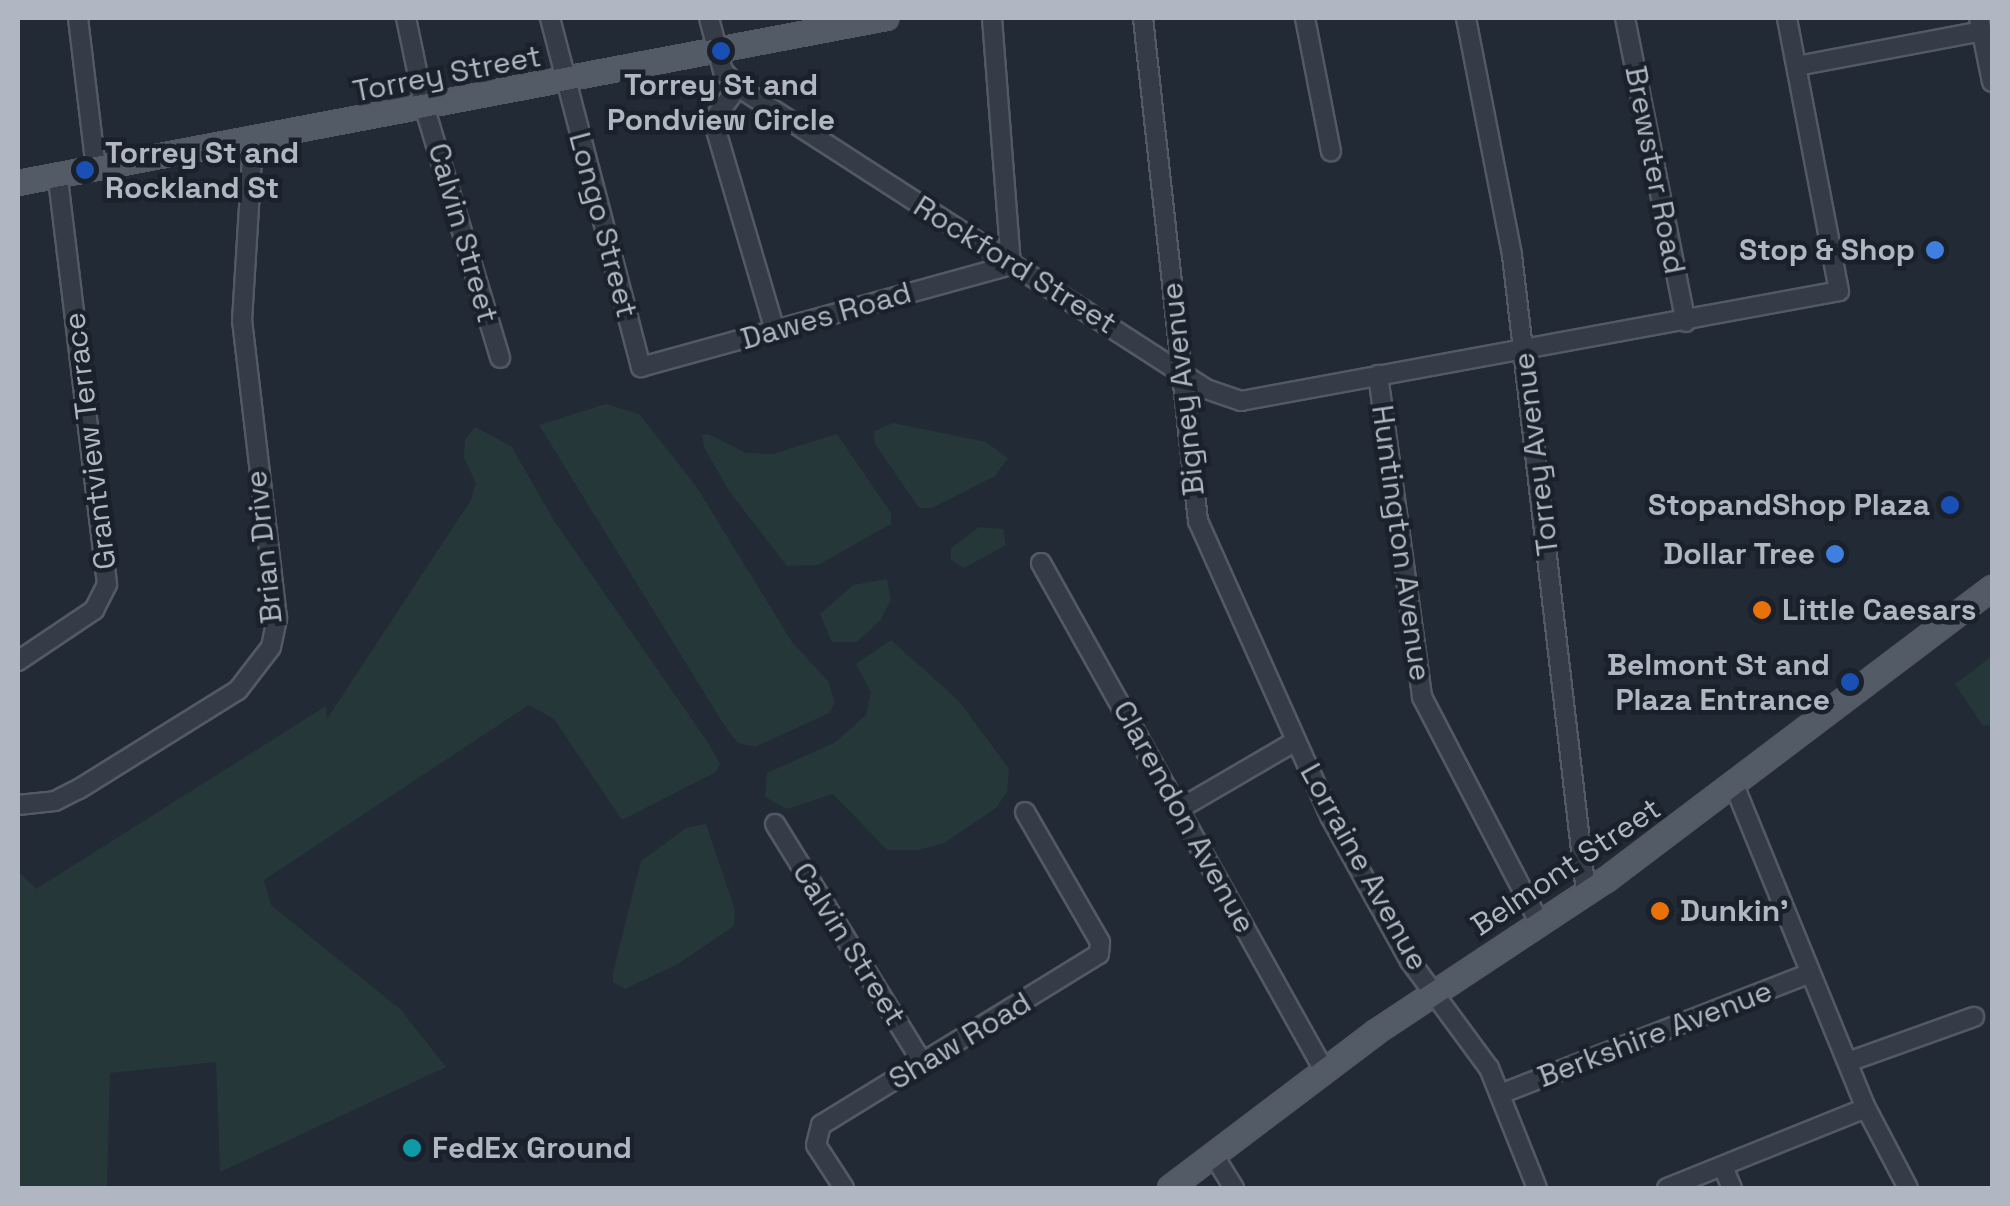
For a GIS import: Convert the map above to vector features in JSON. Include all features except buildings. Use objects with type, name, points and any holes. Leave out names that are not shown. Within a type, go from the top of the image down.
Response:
[{"type":"main road","name":"Torrey Street","points":[[18,184],[886,18]]},
{"type":"main road","name":"Belmont Street","points":[[1170,1188],[1437,991],[1586,893],[1734,785],[1992,588]]},
{"type":"street","points":[[78,18],[96,170]]},
{"type":"street","name":"Calvin Street","points":[[406,18],[425,108],[500,358]]},
{"type":"street","name":"Longo Street","points":[[550,18],[642,367]]},
{"type":"street","name":"Rockford Street","points":[[708,18],[715,50],[738,87],[1011,265],[1236,400],[1524,354],[1838,292],[1796,66]]},
{"type":"street","points":[[992,18],[1011,265]]},
{"type":"street","name":"Bigney Avenue","points":[[1143,18],[1198,521],[1294,742]]},
{"type":"street","points":[[1304,18],[1331,152]]},
{"type":"street","name":"Torrey Avenue","points":[[1466,18],[1512,255],[1586,893]]},
{"type":"street","name":"Brewster Road","points":[[1625,18],[1686,322]]},
{"type":"street","points":[[1787,18],[1796,66],[1981,24],[1992,82]]},
{"type":"street","points":[[738,87],[713,120],[775,330]]},
{"type":"street","name":"Brian Drive","points":[[18,805],[55,801],[79,789],[238,690],[270,648],[277,618],[242,322],[254,141]]},
{"type":"street","name":"Grantview Terrace","points":[[18,661],[94,610],[108,584],[58,177]]},
{"type":"street","name":"Dawes Road","points":[[642,367],[1011,265]]},
{"type":"street","name":"Huntington Avenue","points":[[1378,375],[1419,688],[1539,922]]},
{"type":"street","name":"Clarendon Avenue","points":[[1042,563],[1324,1072]]},
{"type":"street","points":[[1181,808],[1294,742]]},
{"type":"street","name":"Lorraine Avenue","points":[[1294,742],[1410,961],[1474,1041],[1500,1094],[1537,1188]]},
{"type":"street","points":[[1734,785],[1866,1108],[1908,1188]]},
{"type":"street","name":"Shaw Road","points":[[844,1188],[819,1151],[817,1131],[1087,965],[1100,950],[1026,812]]},
{"type":"street","name":"Calvin Street","points":[[775,824],[923,1064]]},
{"type":"street","name":"Berkshire Avenue","points":[[1500,1094],[1810,973]]},
{"type":"street","points":[[1848,1062],[1974,1017]]},
{"type":"street","points":[[1667,1188],[1866,1108]]},
{"type":"street","points":[[1214,1156],[1234,1188]]},
{"type":"street","points":[[1723,1167],[1732,1188]]},
{"type":"shaded area","points":[[606,404],[639,414],[696,486],[792,642],[828,681],[835,703],[829,713],[755,747],[738,743],[726,728],[539,425]]},
{"type":"shaded area","points":[[893,423],[986,442],[1008,458],[995,476],[932,508],[919,508],[875,444],[874,431]]},
{"type":"shaded area","points":[[475,427],[511,446],[555,522],[709,744],[720,764],[716,772],[622,820],[554,719],[529,705],[264,880],[271,905],[400,1009],[446,1067],[220,1172],[216,1062],[110,1073],[107,1188],[18,1188],[18,871],[36,889],[326,706],[327,719],[471,500],[476,483],[464,458],[465,439]]},
{"type":"shaded area","points":[[708,434],[746,453],[773,454],[837,434],[891,513],[891,524],[818,565],[787,566],[729,491],[704,447],[702,435]]},
{"type":"shaded area","points":[[979,527],[1003,529],[1006,545],[964,568],[951,560],[951,548]]},
{"type":"shaded area","points":[[887,579],[891,600],[880,621],[857,642],[832,642],[820,614],[853,585]]},
{"type":"shaded area","points":[[891,640],[959,701],[1009,769],[1007,792],[996,808],[944,843],[919,850],[887,850],[833,794],[787,809],[765,797],[767,773],[834,743],[866,715],[871,692],[856,664]]},
{"type":"shaded area","points":[[1992,656],[1992,725],[1983,726],[1955,684]]},
{"type":"shaded area","points":[[706,824],[735,910],[734,926],[678,964],[625,989],[613,982],[613,973],[641,861],[686,828]]},
{"type":"place","name":"Torrey St and Pondview Circle","points":[[721,51]]},
{"type":"place","name":"Torrey St and Rockland St","points":[[85,170]]},
{"type":"place","name":"Stop & Shop","points":[[1935,250]]},
{"type":"place","name":"StopandShop Plaza","points":[[1950,505]]},
{"type":"place","name":"Dollar Tree","points":[[1835,554]]},
{"type":"place","name":"Little Caesars","points":[[1762,610]]},
{"type":"place","name":"Belmont St and Plaza Entrance","points":[[1850,682]]},
{"type":"place","name":"Dunkin'","points":[[1660,911]]},
{"type":"place","name":"FedEx Ground","points":[[412,1148]]}]
